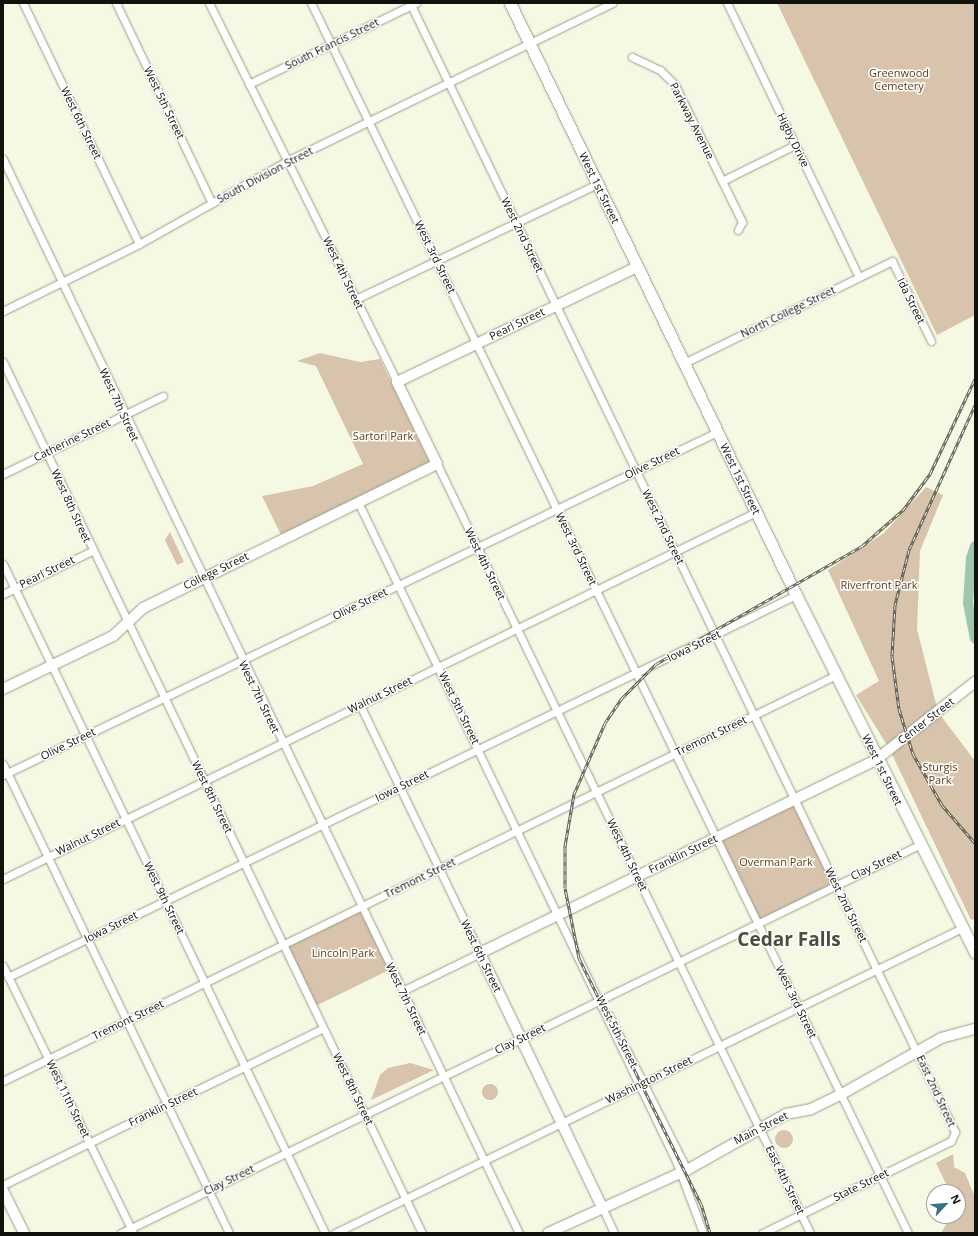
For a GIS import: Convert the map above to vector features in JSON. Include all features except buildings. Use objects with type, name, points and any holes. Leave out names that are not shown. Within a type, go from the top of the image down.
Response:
[{"type":"main road","name":"West 1st Street","points":[[510,3],[796,595],[919,845],[975,953]]},
{"type":"street","name":"West 6th Street","points":[[23,3],[139,244]]},
{"type":"street","name":"West 5th Street","points":[[116,3],[212,203]]},
{"type":"street","name":"West 3rd Street","points":[[311,3],[908,1233]]},
{"type":"street","name":"South Division Street","points":[[3,311],[139,244],[287,161],[612,3]]},
{"type":"street","name":"Higby Drive","points":[[727,3],[859,277]]},
{"type":"street","name":"West 4th Street","points":[[212,4],[249,84],[397,382],[759,1127]]},
{"type":"street","name":"South Francis Street","points":[[249,84],[412,4]]},
{"type":"street","name":"West 2nd Street","points":[[412,4],[448,83],[917,1050]]},
{"type":"street","name":"Parkway Avenue","points":[[632,57],[653,66],[671,79],[742,222],[738,230]]},
{"type":"street","points":[[722,181],[795,145]]},
{"type":"street","name":"West 7th Street","points":[[3,159],[202,578],[519,1233]]},
{"type":"street","points":[[356,299],[597,184]]},
{"type":"street","name":"North College Street","points":[[684,364],[892,261]]},
{"type":"street","name":"Ida Street","points":[[892,261],[931,341]]},
{"type":"street","name":"Pearl Street","points":[[397,382],[637,267]]},
{"type":"street","name":"West 8th Street","points":[[3,362],[92,551],[422,1233]]},
{"type":"street","name":"Catherine Street","points":[[3,474],[163,396]]},
{"type":"street","name":"Olive Street","points":[[5,774],[717,432]]},
{"type":"street","name":"College Street","points":[[3,690],[113,636],[126,620],[143,608],[436,464]]},
{"type":"street","name":"West 5th Street","points":[[358,502],[599,1000],[684,1171],[703,1233]]},
{"type":"street","name":"Walnut Street","points":[[3,879],[756,512]]},
{"type":"street","name":"Pearl Street","points":[[3,594],[92,551]]},
{"type":"street","name":"West 9th Street","points":[[3,564],[325,1233]]},
{"type":"street","name":"Iowa Street","points":[[8,977],[636,674],[796,595]]},
{"type":"street","name":"Tremont Street","points":[[3,1081],[836,675]]},
{"type":"street","name":"Center Street","points":[[877,759],[975,682]]},
{"type":"street","name":"West 6th Street","points":[[360,705],[602,1207]]},
{"type":"street","name":"Franklin Street","points":[[402,991],[877,759]]},
{"type":"street","points":[[3,764],[5,774],[48,857],[229,1233]]},
{"type":"street","name":"Clay Street","points":[[121,1233],[132,1231],[208,1190],[919,845]]},
{"type":"street","name":"Washington Street","points":[[335,1233],[962,928]]},
{"type":"street","name":"West 11th Street","points":[[3,966],[132,1231]]},
{"type":"street","name":"Franklin Street","points":[[3,1185],[323,1028]]},
{"type":"street","name":"Main Street","points":[[548,1233],[602,1207],[684,1171],[759,1127],[840,1095],[917,1050],[941,1038],[975,1029]]},
{"type":"street","name":"East 2nd Street","points":[[917,1050],[955,1132]]},
{"type":"street","name":"East 4th Street","points":[[759,1127],[810,1233]]},
{"type":"street","name":"State Street","points":[[762,1233],[951,1141],[955,1132]]},
{"type":"street","points":[[3,1191],[24,1233]]},
{"type":"street","points":[[602,1207],[614,1233]]},
{"type":"green space","name":"Greenwood Cemetery","points":[[777,3],[975,3],[975,315],[937,335]]},
{"type":"green space","name":"Sartori Park","points":[[320,353],[360,362],[380,359],[430,463],[281,535],[262,496],[313,486],[363,464],[316,366],[297,361]]},
{"type":"green space","name":"Riverfront Park","points":[[926,487],[943,495],[920,551],[917,629],[938,712],[975,761],[975,919],[971,920],[890,750],[856,695],[879,681],[828,570],[884,533]]},
{"type":"green space","points":[[170,532],[184,562],[177,565],[165,540]]},
{"type":"green space","name":"Overman Park","points":[[795,799],[835,885],[755,922],[715,836]]},
{"type":"green space","name":"Lincoln Park","points":[[361,907],[391,969],[313,1007],[283,945]]},
{"type":"green space","points":[[410,1063],[434,1070],[371,1100],[380,1075],[388,1068]]},
{"type":"green space","points":[[487,1084],[493,1084],[498,1089],[496,1098],[493,1100],[487,1100],[482,1095],[482,1089]]},
{"type":"green space","points":[[780,1130],[788,1130],[793,1135],[791,1146],[788,1148],[780,1148],[775,1143],[775,1135]]},
{"type":"green space","points":[[953,1154],[954,1167],[965,1173],[975,1197],[975,1233],[941,1233],[946,1224],[966,1224],[966,1184],[946,1184],[936,1163]]},
{"type":"waterway","points":[[975,546],[971,558],[968,603],[975,638]]},
{"type":"railway","points":[[710,1233],[701,1204],[579,958],[565,888],[565,846],[574,794],[605,723],[622,698],[656,664],[862,546],[903,510],[930,474],[975,379]]},
{"type":"railway","points":[[975,405],[909,550],[895,605],[892,656],[899,709],[913,754],[942,805],[975,843]]},
{"type":"district","name":"Cedar Falls","points":[[789,940]]},
{"type":"park label","name":"Sturgis Park","points":[[940,774]]}]
